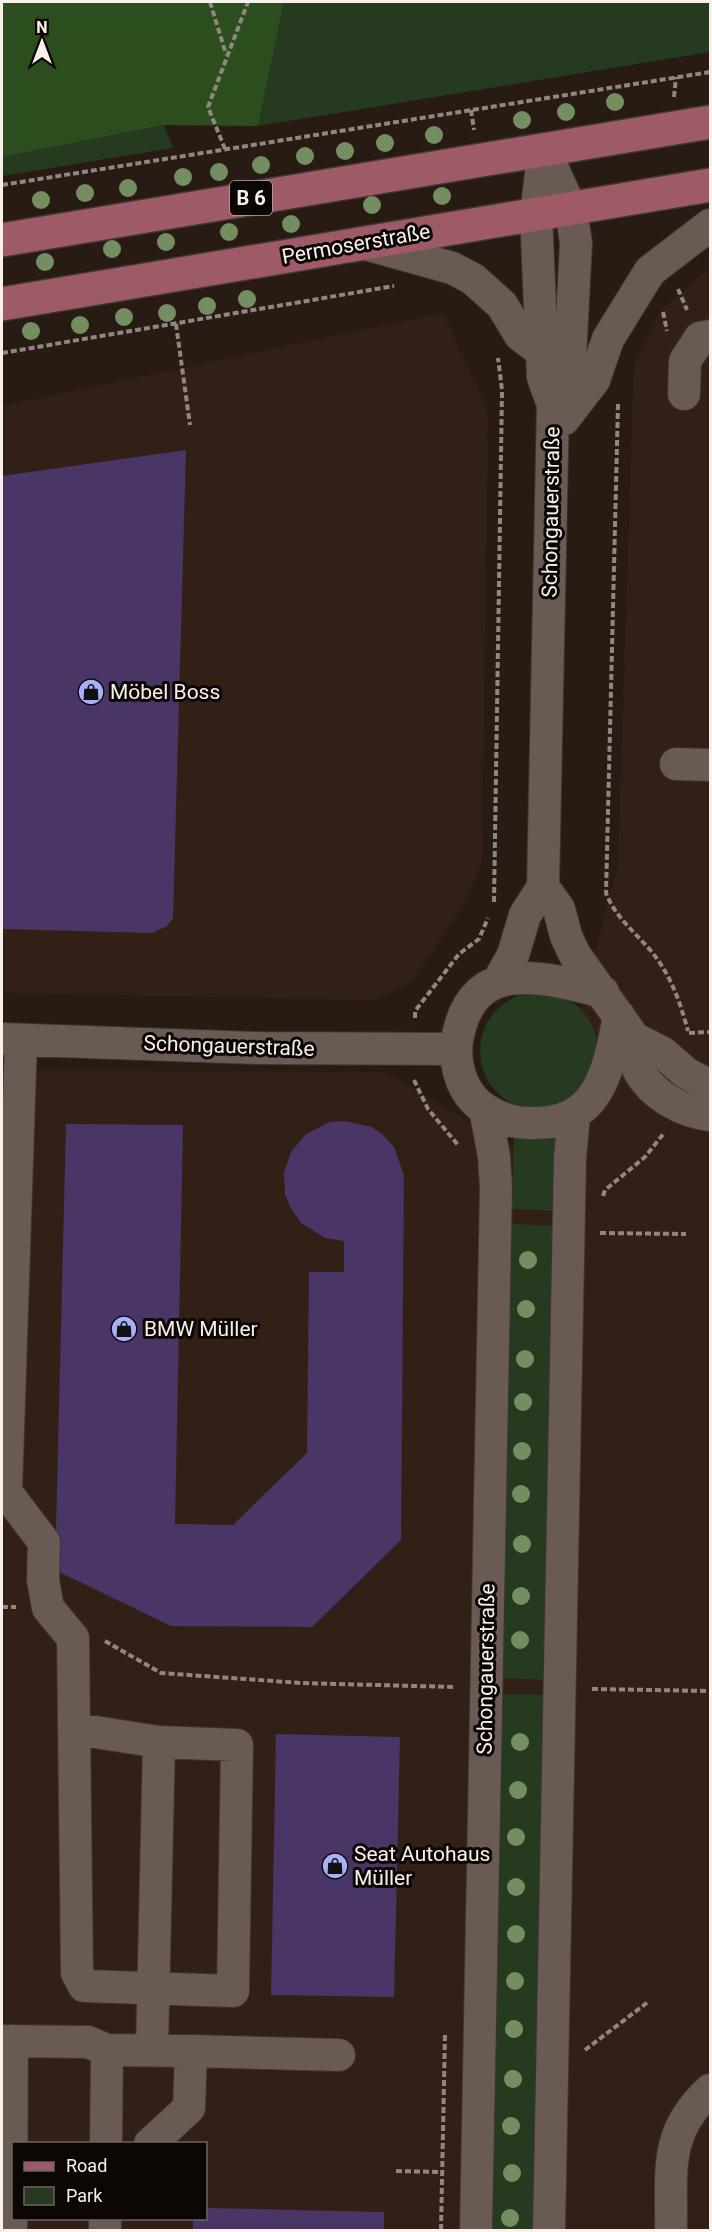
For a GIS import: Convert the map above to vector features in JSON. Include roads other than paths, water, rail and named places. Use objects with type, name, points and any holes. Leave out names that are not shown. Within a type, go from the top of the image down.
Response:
[{"type":"main road","name":"B 6","points":[[2,240],[711,122]]},
{"type":"main road","name":"Permoserstraße","points":[[2,304],[711,185]]},
{"type":"street","name":"Schongauerstraße","points":[[498,982],[513,955],[525,915],[543,887],[553,419],[569,378],[576,243],[571,209],[544,149]]},
{"type":"street","points":[[544,149],[536,214],[543,377],[553,419]]},
{"type":"street","points":[[553,419],[594,380],[608,339],[650,271],[711,225]]},
{"type":"street","points":[[362,243],[452,268],[473,279],[502,305],[520,335],[541,351]]},
{"type":"street","points":[[684,394],[685,362],[700,338],[711,336]]},
{"type":"street","points":[[676,764],[711,765]]},
{"type":"street","name":"Schongauerstraße","points":[[543,887],[559,909],[566,936],[575,955],[619,1015],[686,1073],[711,1086]]},
{"type":"street","name":"Schongauerstraße","points":[[574,1115],[558,1121],[524,1123],[504,1118],[485,1109],[474,1100],[463,1082],[456,1049],[460,1024],[480,992],[498,982],[539,976],[619,1015],[638,1069],[648,1082],[677,1106],[711,1115]]},
{"type":"street","points":[[549,2230],[570,1159],[574,1115],[589,1104],[600,1088],[611,1059],[619,1015]]},
{"type":"street","name":"Schongauerstraße","points":[[11,1040],[259,1048],[456,1049]]},
{"type":"street","points":[[11,1040],[6,1492],[44,1542],[43,1580],[48,1608],[73,1638],[76,1729],[77,1973],[84,1986],[233,1991],[237,1744],[159,1742],[76,1729]]},
{"type":"street","name":"Schongauerstraße","points":[[476,2230],[496,1207],[494,1156],[485,1109]]},
{"type":"street","points":[[152,2050],[159,1742]]},
{"type":"street","points":[[10,2230],[6,2154],[7,2041],[88,2042],[107,2050],[339,2055]]},
{"type":"street","points":[[106,2142],[107,2050]]},
{"type":"street","points":[[152,2142],[189,2108],[191,2051]]},
{"type":"street","points":[[671,2230],[672,2162],[678,2134],[691,2108],[711,2090]]},
{"type":"place","name":"Möbel Boss","points":[[91,692]]},
{"type":"place","name":"BMW Müller","points":[[124,1329]]},
{"type":"place","name":"Seat Autohaus Müller","points":[[335,1866]]}]
